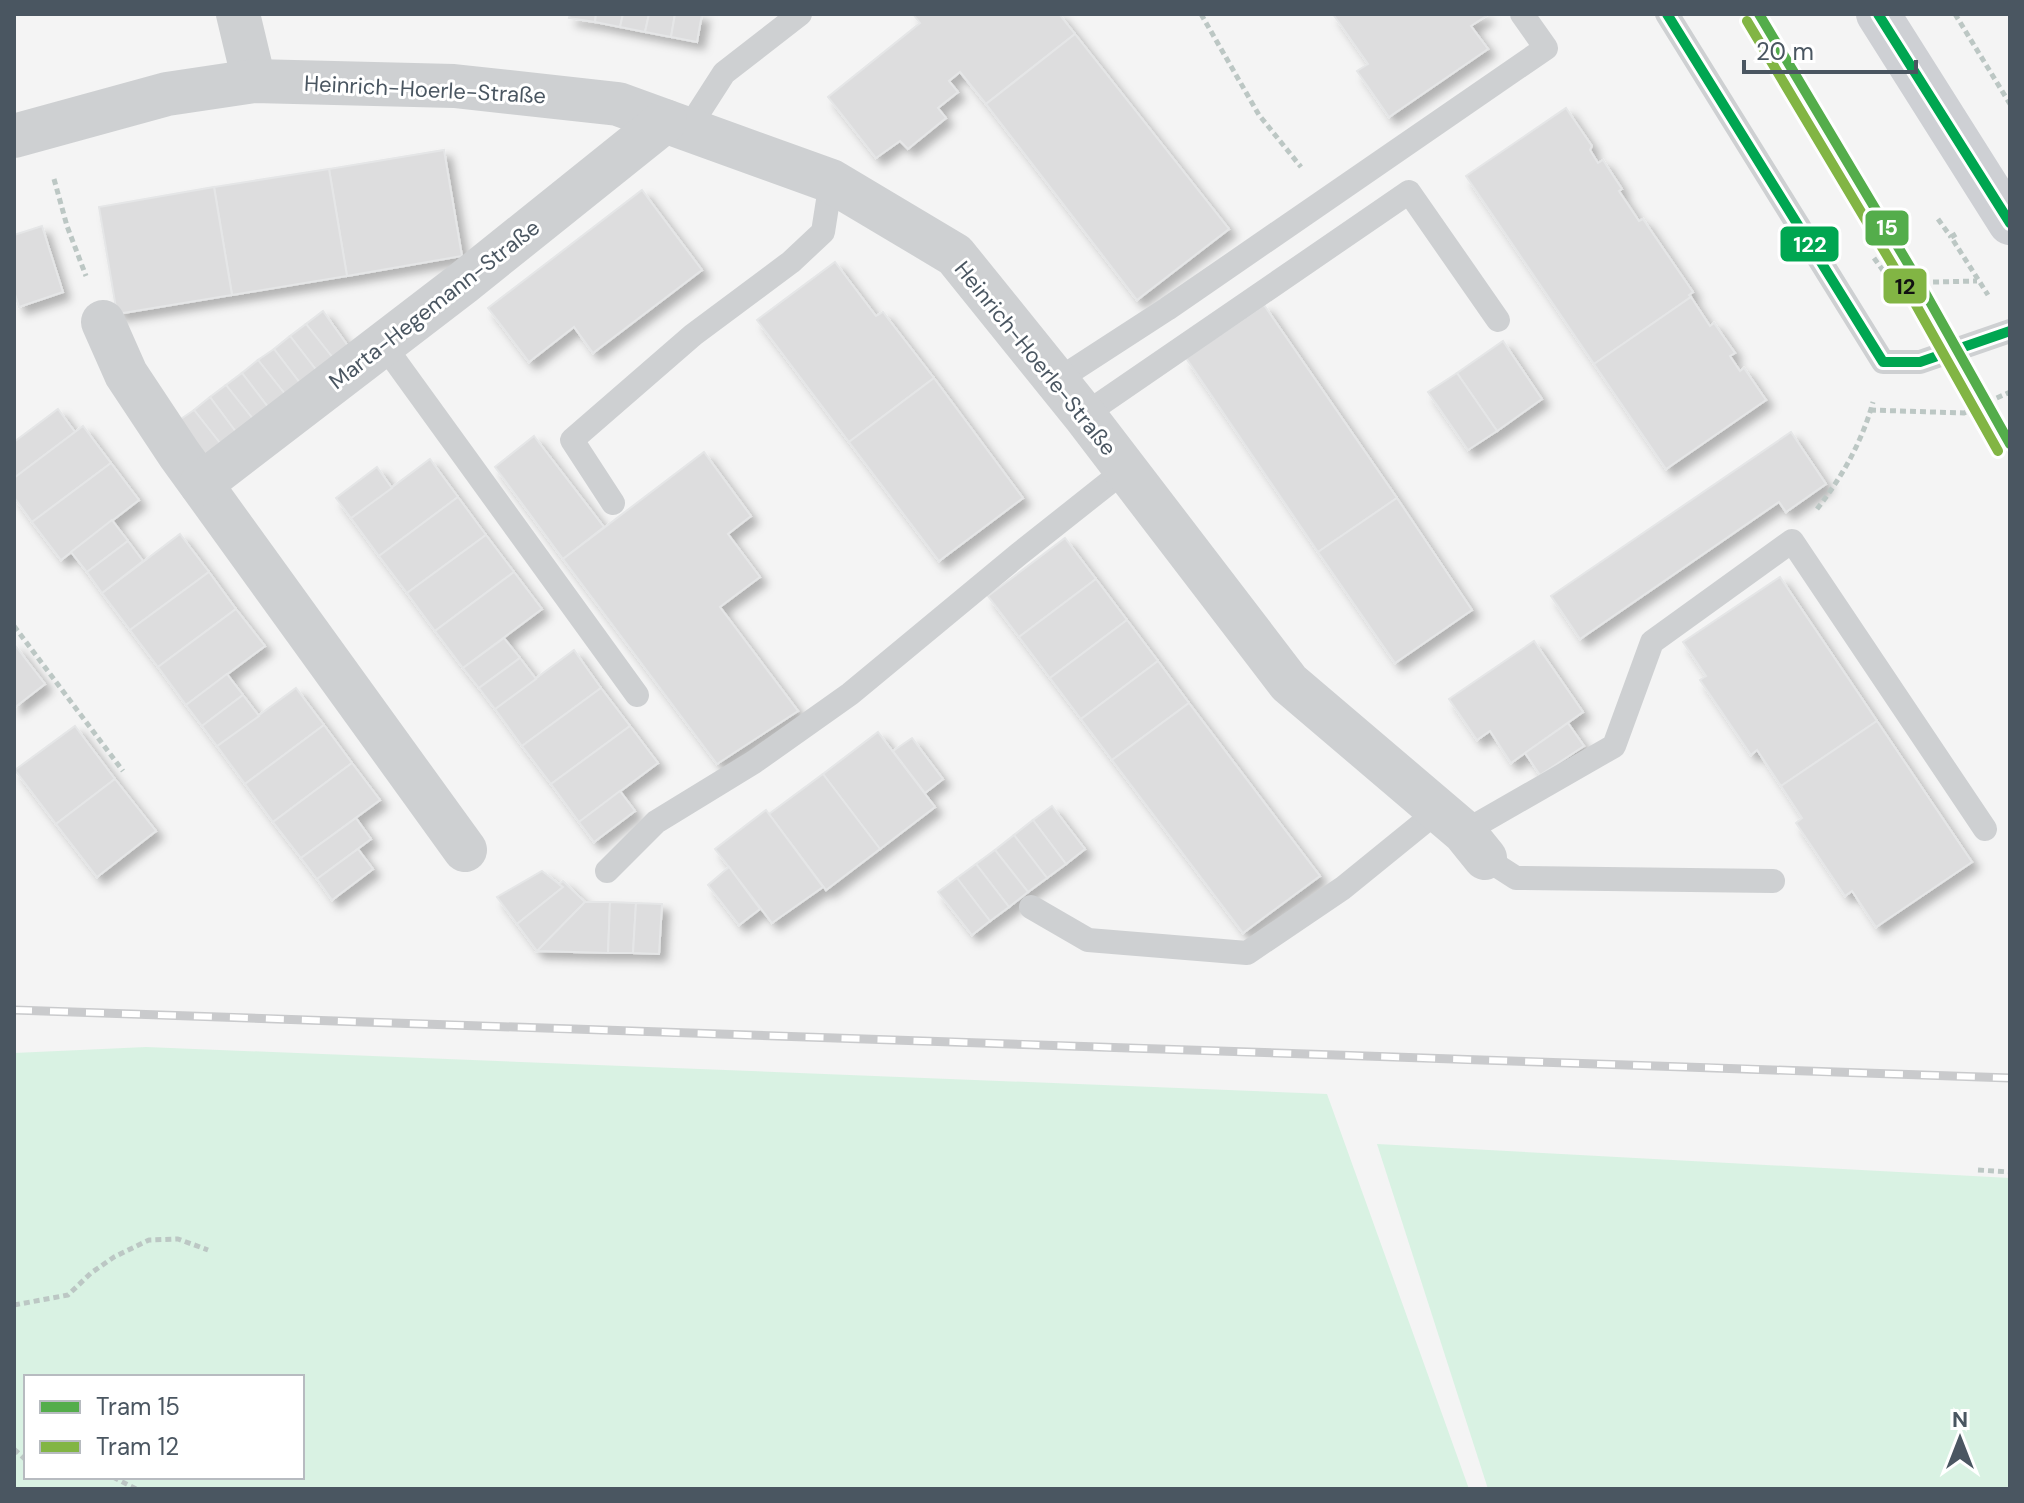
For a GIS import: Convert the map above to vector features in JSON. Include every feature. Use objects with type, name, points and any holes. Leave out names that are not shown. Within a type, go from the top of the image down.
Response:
[{"type":"main road","points":[[1878,14],[2010,223]]},
{"type":"street","points":[[238,14],[254,81]]},
{"type":"street","name":"Heinrich-Hoerle-Straße","points":[[27,132],[167,94],[254,81],[454,86],[618,104],[831,181],[955,255],[1084,415],[1289,683],[1463,834]]},
{"type":"street","name":"Marta-Hegemann-Straße","points":[[201,484],[676,125]]},
{"type":"street","points":[[103,322],[126,374],[201,484],[465,850]]},
{"type":"lane","points":[[676,125],[724,73],[800,14]]},
{"type":"lane","points":[[1056,381],[1546,48],[1522,14]]},
{"type":"lane","points":[[1667,14],[1883,362],[1920,362],[2010,331]]},
{"type":"lane","points":[[613,503],[572,440],[693,335],[791,262],[823,232],[831,181]]},
{"type":"lane","points":[[1084,415],[1409,192],[1498,320]]},
{"type":"lane","points":[[383,344],[637,695]]},
{"type":"lane","points":[[607,871],[656,822],[754,762],[850,694],[1125,470]]},
{"type":"lane","points":[[1031,907],[1088,940],[1247,953],[1343,888],[1463,834],[1614,746],[1652,642],[1792,541],[1985,829]]},
{"type":"lane","points":[[1463,834],[1516,878],[1773,881]]},
{"type":"path","points":[[1201,14],[1259,115],[1326,199]]},
{"type":"path","points":[[1955,14],[2010,104]]},
{"type":"path","points":[[27,132],[103,322]]},
{"type":"path","points":[[1938,219],[1951,237]]},
{"type":"path","points":[[1874,258],[1892,283],[1978,281]]},
{"type":"path","points":[[1792,541],[1841,478],[1870,410],[1964,413],[2010,392]]},
{"type":"path","points":[[14,626],[123,771]]},
{"type":"path","points":[[1978,1170],[2010,1172]]},
{"type":"path","points":[[14,1305],[68,1295],[114,1257],[149,1240],[178,1239],[208,1250]]},
{"type":"path","points":[[117,1479],[136,1489]]},
{"type":"green space","points":[[146,1047],[1327,1094],[1469,1489],[14,1489],[14,1053]]},
{"type":"green space","points":[[1377,1144],[2010,1178],[2010,1489],[1488,1489]]},
{"type":"building","points":[[570,14],[596,14],[595,22],[569,18]]},
{"type":"building","points":[[596,14],[623,14],[620,27],[595,22]]},
{"type":"building","points":[[623,14],[649,14],[645,32],[620,27]]},
{"type":"building","points":[[649,14],[675,14],[671,37],[645,32]]},
{"type":"building","points":[[675,14],[702,14],[697,42],[671,37]]},
{"type":"building","points":[[913,14],[1059,14],[1075,34],[986,104],[960,72],[949,81],[958,92],[938,108],[946,118],[908,149],[900,141],[876,158],[828,97],[920,23]]},
{"type":"building","points":[[1333,14],[1485,14],[1471,26],[1488,49],[1389,117],[1357,71],[1368,64]]},
{"type":"building","points":[[1075,34],[1229,229],[1137,300],[986,104]]},
{"type":"building","points":[[1566,108],[1592,146],[1590,150],[1598,163],[1603,160],[1639,221],[1643,219],[1693,292],[1689,295],[1691,297],[1594,364],[1466,176]]},
{"type":"building","points":[[444,150],[462,256],[347,276],[329,169]]},
{"type":"building","points":[[329,169],[347,276],[232,295],[214,187]]},
{"type":"building","points":[[214,187],[232,295],[117,314],[99,207]]},
{"type":"building","points":[[642,190],[702,270],[593,353],[574,327],[529,362],[488,308]]},
{"type":"building","points":[[42,226],[63,292],[19,307],[14,291],[14,235]]},
{"type":"building","points":[[835,262],[876,316],[883,312],[934,378],[849,442],[757,320]]},
{"type":"building","points":[[1691,297],[1710,326],[1714,323],[1735,353],[1730,356],[1740,371],[1744,368],[1766,400],[1666,469],[1594,364]]},
{"type":"building","points":[[1264,305],[1397,498],[1318,552],[1186,358]]},
{"type":"building","points":[[323,311],[348,346],[333,358],[306,324]]},
{"type":"building","points":[[306,324],[333,358],[317,371],[290,336]]},
{"type":"building","points":[[290,336],[317,371],[300,383],[274,349]]},
{"type":"building","points":[[1503,341],[1542,399],[1497,431],[1457,373]]},
{"type":"building","points":[[274,349],[300,383],[285,394],[258,360]]},
{"type":"building","points":[[258,360],[285,394],[268,407],[242,373]]},
{"type":"building","points":[[242,373],[268,407],[253,419],[226,385]]},
{"type":"building","points":[[1457,373],[1497,431],[1468,450],[1428,392]]},
{"type":"building","points":[[934,378],[1023,498],[939,561],[849,442]]},
{"type":"building","points":[[226,385],[253,419],[236,432],[210,397]]},
{"type":"building","points":[[210,397],[236,432],[220,443],[194,410]]},
{"type":"building","points":[[58,409],[75,432],[14,478],[14,442]]},
{"type":"building","points":[[194,410],[220,443],[205,456],[178,421]]},
{"type":"building","points":[[83,426],[111,463],[32,522],[14,497],[14,478]]},
{"type":"building","points":[[1791,432],[1826,484],[1786,512],[1779,502],[1580,639],[1551,596]]},
{"type":"building","points":[[534,436],[604,527],[563,559],[495,467]]},
{"type":"building","points":[[704,452],[751,516],[728,534],[760,577],[720,607],[798,711],[717,764],[563,559]]},
{"type":"building","points":[[430,459],[458,497],[379,556],[351,518]]},
{"type":"building","points":[[111,463],[139,500],[61,560],[32,522]]},
{"type":"building","points":[[377,467],[392,488],[351,518],[336,498]]},
{"type":"building","points":[[458,497],[486,535],[407,593],[379,556]]},
{"type":"building","points":[[1397,498],[1472,610],[1395,663],[1318,552]]},
{"type":"building","points":[[112,520],[128,541],[87,572],[71,552]]},
{"type":"building","points":[[180,534],[209,572],[130,630],[102,593]]},
{"type":"building","points":[[486,535],[514,572],[435,631],[407,593]]},
{"type":"building","points":[[1065,538],[1096,579],[1019,637],[988,596]]},
{"type":"building","points":[[128,541],[143,561],[102,593],[87,572]]},
{"type":"building","points":[[209,572],[236,609],[158,667],[130,630]]},
{"type":"building","points":[[514,572],[542,609],[463,668],[435,631]]},
{"type":"building","points":[[1780,577],[1877,721],[1781,786],[1757,750],[1751,755],[1700,680],[1706,676],[1683,642]]},
{"type":"building","points":[[1096,579],[1127,620],[1050,678],[1019,637]]},
{"type":"building","points":[[236,609],[265,646],[186,705],[158,667]]},
{"type":"building","points":[[1127,620],[1158,661],[1081,719],[1050,678]]},
{"type":"building","points":[[504,638],[520,658],[479,688],[463,668]]},
{"type":"building","points":[[1534,641],[1583,712],[1511,763],[1490,731],[1477,740],[1449,699]]},
{"type":"building","points":[[14,644],[45,684],[14,708]]},
{"type":"building","points":[[574,650],[601,688],[522,746],[495,709]]},
{"type":"building","points":[[520,658],[536,679],[495,709],[479,688]]},
{"type":"building","points":[[1158,661],[1189,703],[1112,760],[1081,719]]},
{"type":"building","points":[[227,674],[243,695],[202,726],[186,705]]},
{"type":"building","points":[[296,688],[324,725],[245,784],[217,746]]},
{"type":"building","points":[[601,688],[630,726],[551,784],[522,746]]},
{"type":"building","points":[[243,695],[259,716],[217,746],[202,726]]},
{"type":"building","points":[[1189,703],[1320,876],[1243,933],[1112,760]]},
{"type":"building","points":[[1877,721],[1972,862],[1876,927],[1852,891],[1845,896],[1796,823],[1802,818],[1781,786]]},
{"type":"building","points":[[1568,723],[1584,746],[1540,775],[1525,753]]},
{"type":"building","points":[[324,725],[352,763],[273,822],[245,784]]},
{"type":"building","points":[[75,726],[115,779],[56,824],[15,770]]},
{"type":"building","points":[[630,726],[658,763],[579,822],[551,784]]},
{"type":"building","points":[[878,732],[935,807],[880,849],[823,774]]},
{"type":"building","points":[[912,738],[943,779],[925,793],[893,751]]},
{"type":"building","points":[[352,763],[380,800],[301,858],[273,822]]},
{"type":"building","points":[[823,774],[880,849],[826,890],[769,814]]},
{"type":"building","points":[[115,779],[156,831],[97,877],[56,824]]},
{"type":"building","points":[[620,791],[635,811],[594,842],[579,822]]},
{"type":"building","points":[[1052,806],[1085,849],[1066,864],[1033,820]]},
{"type":"building","points":[[766,810],[823,887],[772,923],[715,849]]},
{"type":"building","points":[[356,818],[371,839],[317,879],[301,858]]},
{"type":"building","points":[[1033,820],[1066,864],[1047,878],[1014,835]]},
{"type":"building","points":[[1014,835],[1047,878],[1028,892],[995,850]]},
{"type":"building","points":[[358,849],[373,869],[332,900],[317,879]]},
{"type":"building","points":[[995,850],[1028,892],[1009,907],[976,864]]},
{"type":"building","points":[[976,864],[1009,907],[990,921],[957,878]]},
{"type":"building","points":[[729,867],[760,909],[739,925],[708,885]]},
{"type":"building","points":[[542,871],[563,887],[517,924],[497,897]]},
{"type":"building","points":[[957,878],[990,921],[972,935],[938,892]]},
{"type":"building","points":[[563,881],[585,902],[537,951],[517,924],[563,887],[559,884]]},
{"type":"building","points":[[585,902],[610,902],[608,953],[537,951]]},
{"type":"building","points":[[610,902],[636,903],[633,953],[608,953]]},
{"type":"building","points":[[636,903],[662,904],[659,954],[633,953]]},
{"type":"railway","points":[[14,1010],[2010,1078]]},
{"type":"tram line","name":"15","points":[[1759,14],[1919,282],[2010,444]]},
{"type":"tram line","name":"12","points":[[1747,21],[1907,289],[1998,451]]},
{"type":"transit line","name":"122","points":[[1667,14],[1883,362],[1920,362],[2010,331]]},
{"type":"transit line","name":"122","points":[[1878,14],[2010,223]]}]
